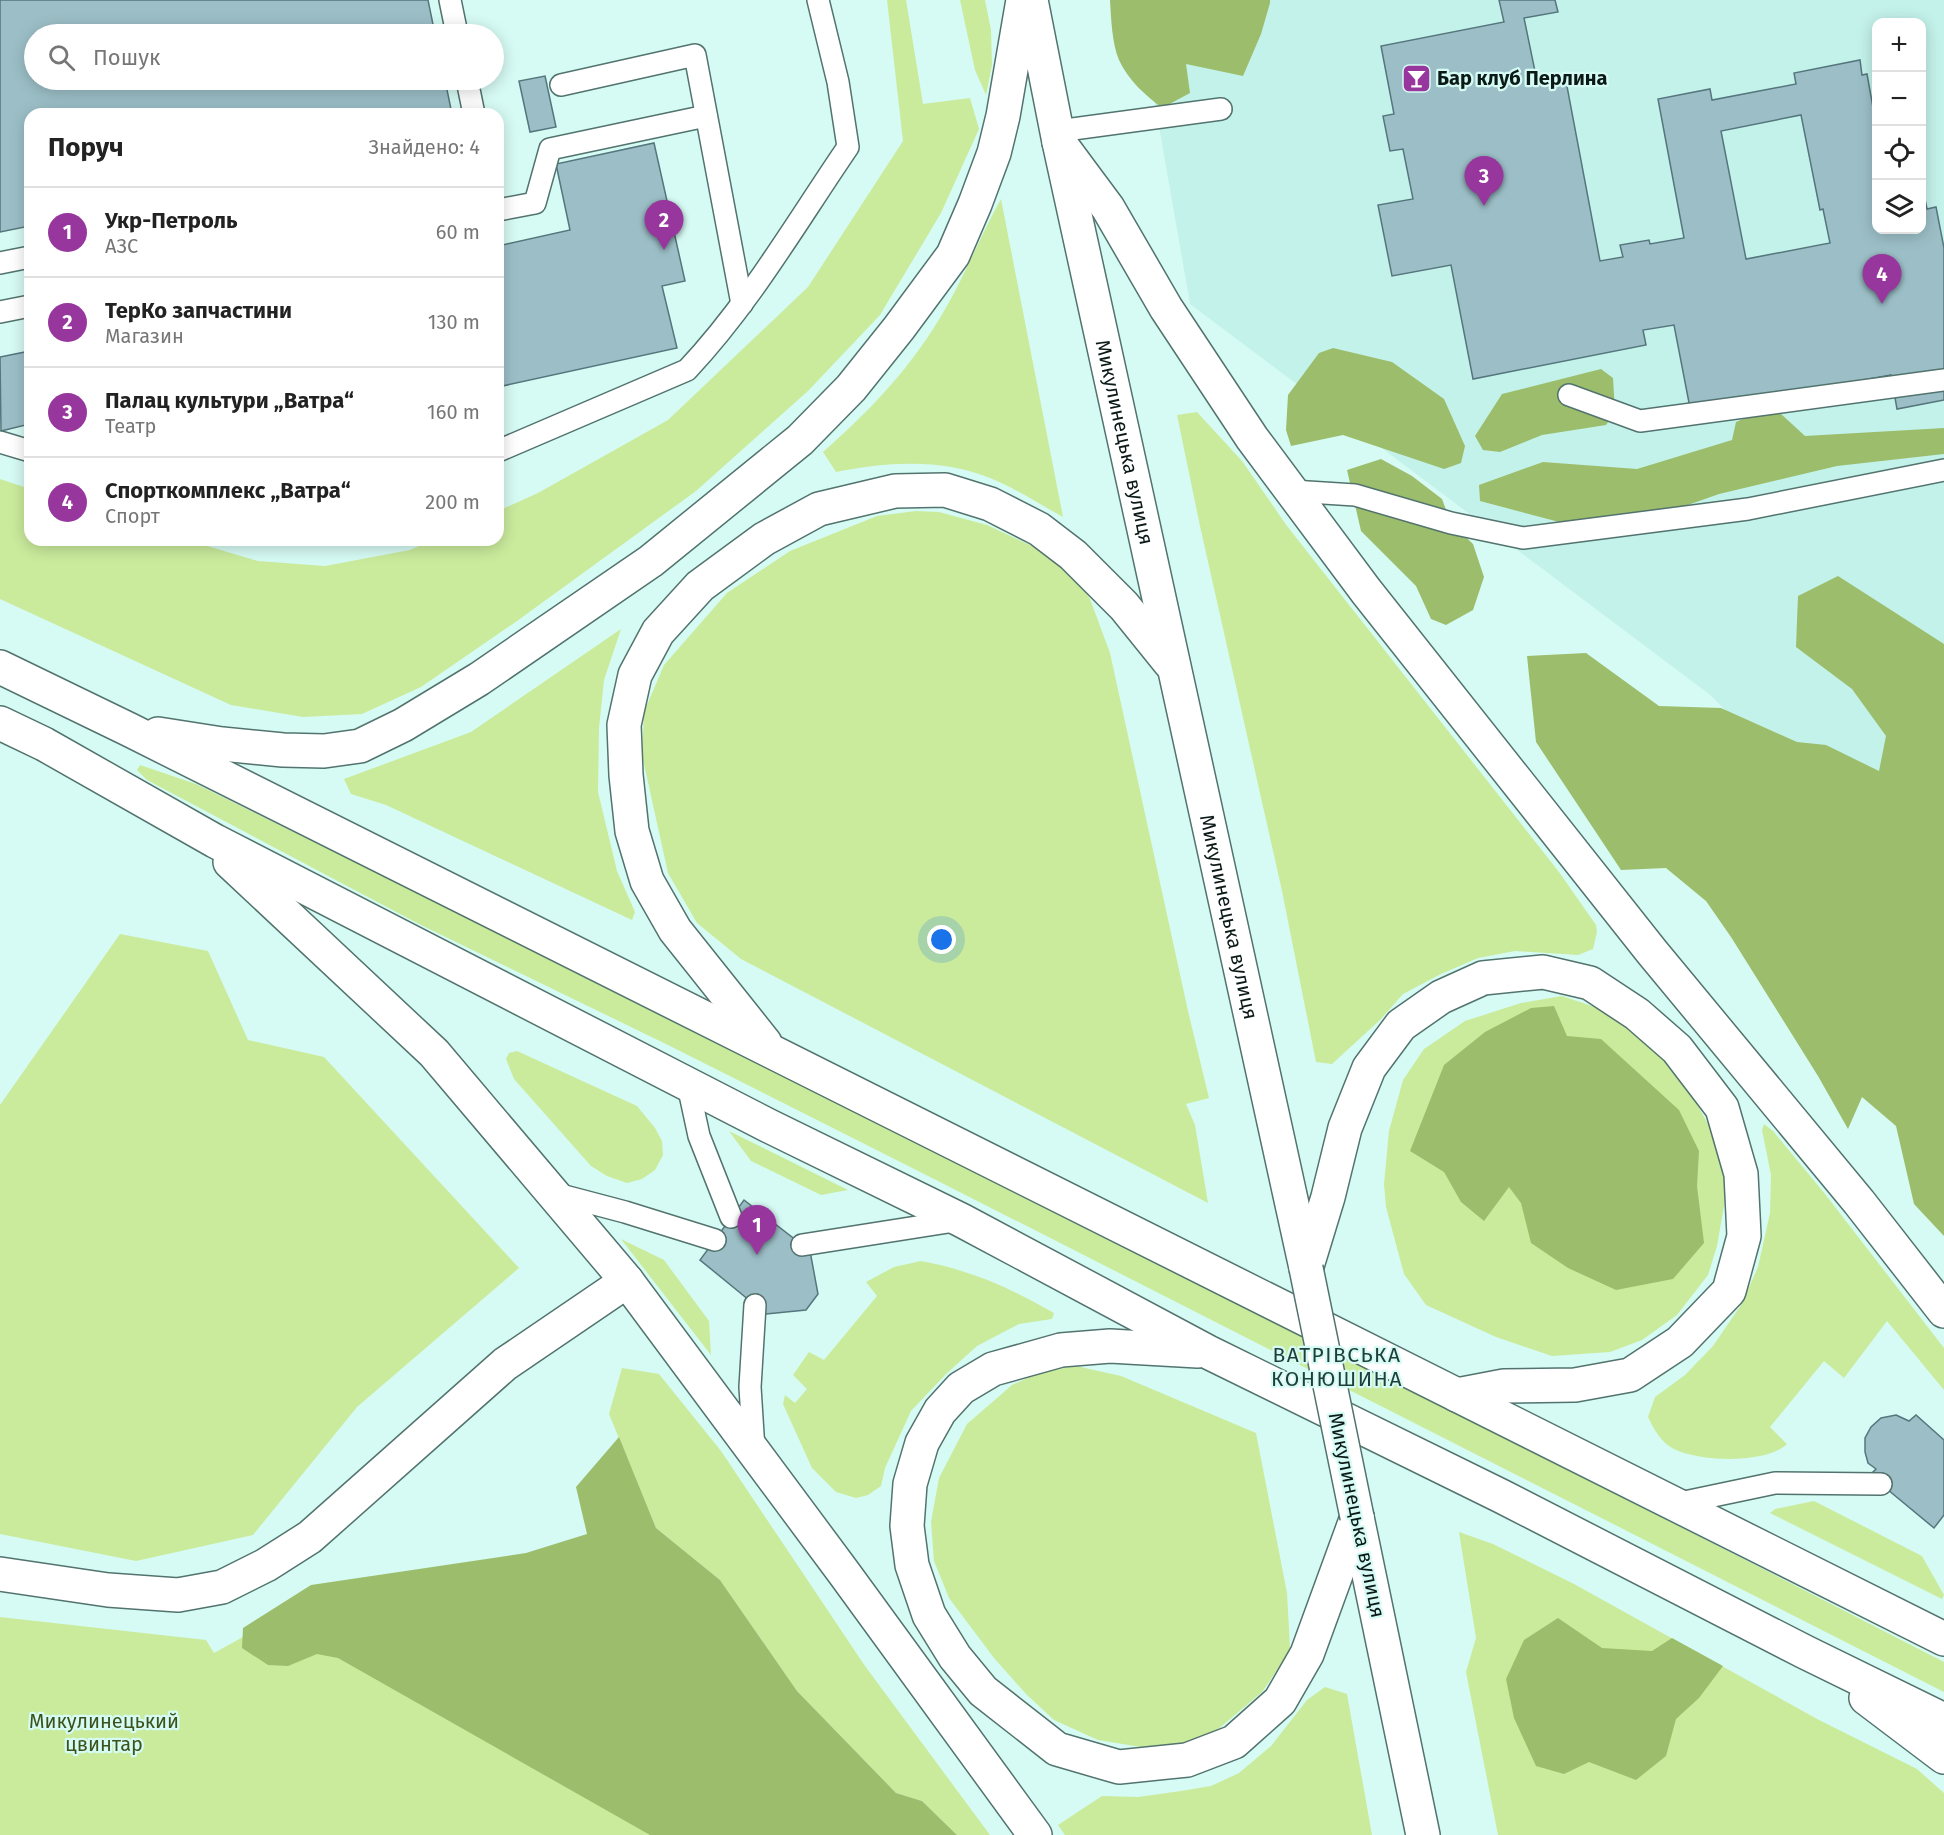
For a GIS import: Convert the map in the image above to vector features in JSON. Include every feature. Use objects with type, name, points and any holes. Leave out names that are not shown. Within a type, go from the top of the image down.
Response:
[{"type":"main road","points":[[130,730],[222,744],[283,750],[324,752],[360,746],[403,725],[479,679],[651,561],[800,440],[851,388],[953,255],[994,153],[1003,116],[1023,0]]},
{"type":"main road","name":"Микулинецька вулиця","points":[[1031,0],[1174,668],[1306,1268],[1423,1835]]},
{"type":"main road","points":[[1059,137],[1108,208],[1166,308],[1252,438],[1366,591],[1652,952],[1859,1202],[1944,1311]]},
{"type":"main road","points":[[772,1052],[675,930],[647,881],[632,831],[624,725],[635,675],[658,632],[700,586],[764,539],[819,509],[895,491],[945,490],[1000,509],[1039,530],[1080,560],[1125,606],[1174,668]]},
{"type":"main road","points":[[0,668],[130,730],[1944,1639]]},
{"type":"main road","points":[[0,723],[44,744],[215,841],[688,1085],[961,1220],[1208,1352],[1501,1496],[1805,1652],[1944,1720]]},
{"type":"main road","points":[[196,830],[434,1053],[627,1281],[1035,1835]]},
{"type":"main road","points":[[1306,1268],[1328,1197],[1345,1128],[1369,1068],[1401,1025],[1441,997],[1483,978],[1543,972],[1590,983],[1637,1014],[1677,1049],[1722,1108],[1741,1174],[1744,1236],[1729,1292],[1680,1342],[1630,1375],[1575,1385],[1504,1386],[1457,1395]]},
{"type":"main road","points":[[0,1574],[108,1590],[178,1595],[222,1587],[266,1565],[310,1537],[505,1364],[627,1281]]},
{"type":"main road","points":[[1208,1352],[1110,1346],[1061,1350],[993,1369],[961,1388],[940,1411],[922,1443],[910,1484],[907,1526],[912,1565],[929,1616],[955,1657],[983,1691],[1057,1749],[1119,1767],[1187,1760],[1234,1742],[1280,1701],[1307,1654],[1358,1517]]},
{"type":"main road","points":[[1805,1652],[1944,1757]]},
{"type":"lane","points":[[450,0],[455,24]]},
{"type":"lane","points":[[504,448],[687,370],[708,347],[772,264],[848,147],[838,81],[818,0]]},
{"type":"lane","points":[[561,85],[695,55],[742,303]]},
{"type":"lane","points":[[469,90],[473,108]]},
{"type":"lane","points":[[1059,137],[1221,109]]},
{"type":"lane","points":[[504,209],[535,203],[550,149],[706,116]]},
{"type":"lane","points":[[0,263],[24,258]]},
{"type":"lane","points":[[0,312],[24,307]]},
{"type":"lane","points":[[1569,395],[1640,422],[1944,380]]},
{"type":"lane","points":[[0,442],[24,449]]},
{"type":"lane","points":[[1292,491],[1355,495],[1451,523],[1523,538],[1748,509],[1944,470]]},
{"type":"lane","points":[[688,1085],[699,1136],[731,1217]]},
{"type":"lane","points":[[553,1193],[625,1212],[715,1240]]},
{"type":"lane","points":[[802,1245],[961,1220]]},
{"type":"lane","points":[[754,1451],[750,1388],[755,1305]]},
{"type":"lane","points":[[1675,1504],[1775,1483],[1881,1484]]},
{"type":"shaded area","points":[[1137,0],[1944,0],[1944,924],[1709,694],[1190,304]]},
{"type":"green space","points":[[887,0],[906,0],[923,104],[970,98],[979,129],[941,213],[880,315],[808,391],[696,491],[517,621],[421,687],[362,714],[303,717],[231,705],[0,599],[0,479],[24,487],[24,546],[207,546],[258,561],[325,566],[410,550],[419,546],[504,546],[504,508],[538,493],[668,420],[808,287],[903,141]]},
{"type":"green space","points":[[960,0],[985,0],[991,30],[992,65],[986,95],[975,70]]},
{"type":"green space","points":[[1110,0],[1270,0],[1270,3],[1261,34],[1243,76],[1186,64],[1190,93],[1162,108],[1138,87],[1119,60],[1113,38]]},
{"type":"green space","points":[[1001,199],[1063,517],[1009,486],[972,472],[953,467],[894,464],[836,472],[823,452],[882,394],[922,346],[952,297]]},
{"type":"green space","points":[[1333,348],[1392,362],[1444,399],[1465,446],[1461,463],[1444,469],[1343,435],[1291,446],[1286,430],[1288,395],[1319,353]]},
{"type":"green space","points":[[1601,369],[1613,378],[1615,412],[1606,425],[1542,435],[1500,452],[1483,450],[1475,436],[1502,394]]},
{"type":"green space","points":[[1764,410],[1780,413],[1805,436],[1944,428],[1944,454],[1837,466],[1719,494],[1634,524],[1582,528],[1480,501],[1479,485],[1543,462],[1637,469],[1732,440],[1736,422]]},
{"type":"green space","points":[[1197,412],[1242,461],[1287,526],[1559,872],[1596,925],[1597,932],[1593,949],[1578,955],[1515,951],[1478,958],[1403,994],[1380,1020],[1332,1064],[1316,1062],[1282,891],[1177,415]]},
{"type":"green space","points":[[1381,459],[1412,476],[1442,499],[1451,523],[1473,544],[1484,577],[1473,610],[1446,625],[1431,619],[1416,586],[1361,531],[1347,470]]},
{"type":"green space","points":[[916,511],[939,512],[987,525],[1036,548],[1076,578],[1090,599],[1110,653],[1209,1098],[1186,1104],[1195,1125],[1208,1203],[741,959],[697,923],[668,873],[642,755],[644,712],[664,665],[727,593],[790,551],[877,516]]},
{"type":"green space","points":[[1838,576],[1944,644],[1944,1236],[1914,1204],[1896,1126],[1862,1097],[1848,1129],[1818,1076],[1706,901],[1666,868],[1621,870],[1536,742],[1527,656],[1586,653],[1659,706],[1721,708],[1797,742],[1826,745],[1879,771],[1886,736],[1852,689],[1796,647],[1798,596]]},
{"type":"green space","points":[[621,629],[604,680],[599,728],[598,792],[617,871],[635,912],[632,920],[386,805],[351,794],[344,779],[471,732]]},
{"type":"green space","points":[[140,765],[196,784],[531,949],[1482,1425],[1944,1662],[1944,1692],[668,1045],[419,924],[147,780],[137,770]]},
{"type":"green space","points":[[120,934],[208,951],[248,1040],[324,1057],[519,1268],[357,1407],[253,1535],[136,1561],[0,1534],[0,1105]]},
{"type":"green space","points":[[1562,996],[1616,1014],[1676,1067],[1712,1131],[1726,1182],[1717,1246],[1708,1275],[1677,1315],[1642,1340],[1610,1352],[1552,1356],[1496,1337],[1426,1305],[1404,1274],[1386,1207],[1384,1184],[1389,1131],[1403,1080],[1424,1049],[1465,1021],[1521,1003]]},
{"type":"green space","points":[[1554,1006],[1567,1036],[1601,1039],[1679,1110],[1699,1151],[1697,1186],[1704,1243],[1673,1279],[1616,1290],[1568,1268],[1531,1243],[1521,1203],[1509,1187],[1484,1221],[1461,1202],[1444,1172],[1410,1151],[1444,1065],[1485,1032],[1531,1008]]},
{"type":"green space","points":[[517,1051],[637,1106],[655,1128],[662,1141],[663,1155],[655,1170],[642,1179],[627,1183],[607,1176],[591,1166],[514,1079],[506,1059],[509,1053]]},
{"type":"green space","points":[[1764,1124],[1773,1131],[1825,1194],[1944,1348],[1944,1390],[1887,1321],[1844,1378],[1824,1361],[1770,1427],[1787,1444],[1764,1455],[1749,1458],[1700,1457],[1674,1449],[1665,1443],[1648,1417],[1655,1397],[1685,1375],[1713,1346],[1741,1305],[1758,1267],[1770,1213],[1771,1175],[1762,1130]]},
{"type":"green space","points":[[729,1131],[848,1190],[821,1195],[751,1161]]},
{"type":"green space","points":[[621,1239],[664,1260],[709,1321],[711,1355]]},
{"type":"green space","points":[[921,1261],[956,1269],[1006,1288],[1054,1313],[1052,1319],[1019,1324],[977,1346],[946,1374],[911,1411],[885,1468],[881,1486],[868,1495],[856,1498],[836,1492],[812,1468],[783,1404],[785,1395],[795,1403],[807,1389],[793,1375],[809,1352],[824,1360],[877,1296],[866,1282],[894,1267]]},
{"type":"green space","points":[[1076,1366],[1121,1376],[1256,1433],[1287,1593],[1290,1648],[1262,1692],[1217,1730],[1181,1744],[1141,1747],[1098,1740],[1054,1720],[1027,1695],[994,1658],[949,1598],[934,1561],[931,1522],[939,1478],[967,1424],[1012,1385],[1041,1372]]},
{"type":"green space","points":[[622,1368],[659,1374],[721,1451],[865,1666],[990,1835],[957,1835],[922,1801],[896,1793],[797,1691],[720,1580],[656,1528],[609,1414]]},
{"type":"green space","points":[[619,1437],[656,1528],[720,1580],[797,1691],[896,1793],[922,1801],[957,1835],[650,1835],[338,1658],[317,1654],[288,1666],[268,1665],[242,1648],[243,1628],[311,1585],[526,1553],[587,1534],[576,1487]]},
{"type":"green space","points":[[1814,1501],[1922,1556],[1944,1595],[1942,1599],[1770,1513],[1775,1509]]},
{"type":"green space","points":[[1459,1532],[1493,1544],[1574,1584],[1819,1720],[1917,1769],[1944,1793],[1944,1835],[1498,1835],[1466,1672],[1476,1638]]},
{"type":"green space","name":"Микулинецький цвинтар","points":[[0,1617],[206,1640],[214,1653],[277,1618],[668,1835],[0,1835]]},
{"type":"green space","points":[[1558,1618],[1602,1648],[1652,1651],[1672,1638],[1723,1666],[1699,1698],[1676,1719],[1666,1756],[1636,1780],[1589,1762],[1564,1774],[1536,1766],[1514,1718],[1506,1679],[1524,1640]]},
{"type":"green space","points":[[1325,1687],[1347,1694],[1372,1835],[1065,1835],[1058,1825],[1102,1796],[1138,1797],[1211,1786],[1239,1773],[1271,1746],[1307,1700]]},
{"type":"building","points":[[0,0],[428,0],[433,24],[24,24],[24,90],[447,90],[451,108],[24,108],[24,227],[0,232]]},
{"type":"building","points":[[1499,0],[1555,0],[1558,12],[1524,18],[1538,86],[1566,81],[1600,261],[1623,257],[1620,245],[1649,240],[1650,244],[1684,238],[1658,99],[1710,89],[1712,100],[1796,84],[1794,73],[1860,60],[1862,75],[1867,74],[1872,102],[1872,234],[1926,234],[1926,204],[1927,209],[1936,207],[1944,248],[1944,400],[1897,409],[1891,375],[1691,413],[1674,325],[1643,330],[1646,345],[1473,379],[1451,265],[1392,276],[1378,205],[1413,199],[1403,149],[1390,151],[1383,116],[1394,114],[1381,46],[1504,22]],"holes":[[[1801,115],[1820,210],[1823,209],[1830,243],[1746,259],[1721,131]]]},
{"type":"building","points":[[545,76],[556,127],[530,132],[519,81]]},
{"type":"building","points":[[654,143],[685,281],[662,286],[677,348],[504,386],[504,245],[570,230],[556,164]]},
{"type":"building","points":[[24,352],[24,425],[1,431],[0,357]]},
{"type":"building","points":[[744,1200],[810,1251],[818,1294],[806,1310],[766,1314],[700,1260]]},
{"type":"building","points":[[1896,1415],[1909,1421],[1916,1415],[1944,1440],[1944,1515],[1934,1528],[1870,1475],[1876,1469],[1868,1463],[1865,1438],[1871,1427],[1881,1418]]},
{"type":"place","name":"Бар клуб Перлина","points":[[1416,78]]},
{"type":"place","name":"Палац культури „Ватра“","points":[[1484,206]]},
{"type":"place","name":"ТерКо запчастини","points":[[664,250]]},
{"type":"place","name":"Спорткомплекс „Ватра“","points":[[1882,304]]},
{"type":"place","name":"Укр-Петроль","points":[[757,1255]]},
{"type":"district","name":"ВАТРІВСЬКА КОНЮШИНА","points":[[1337,1367]]}]
